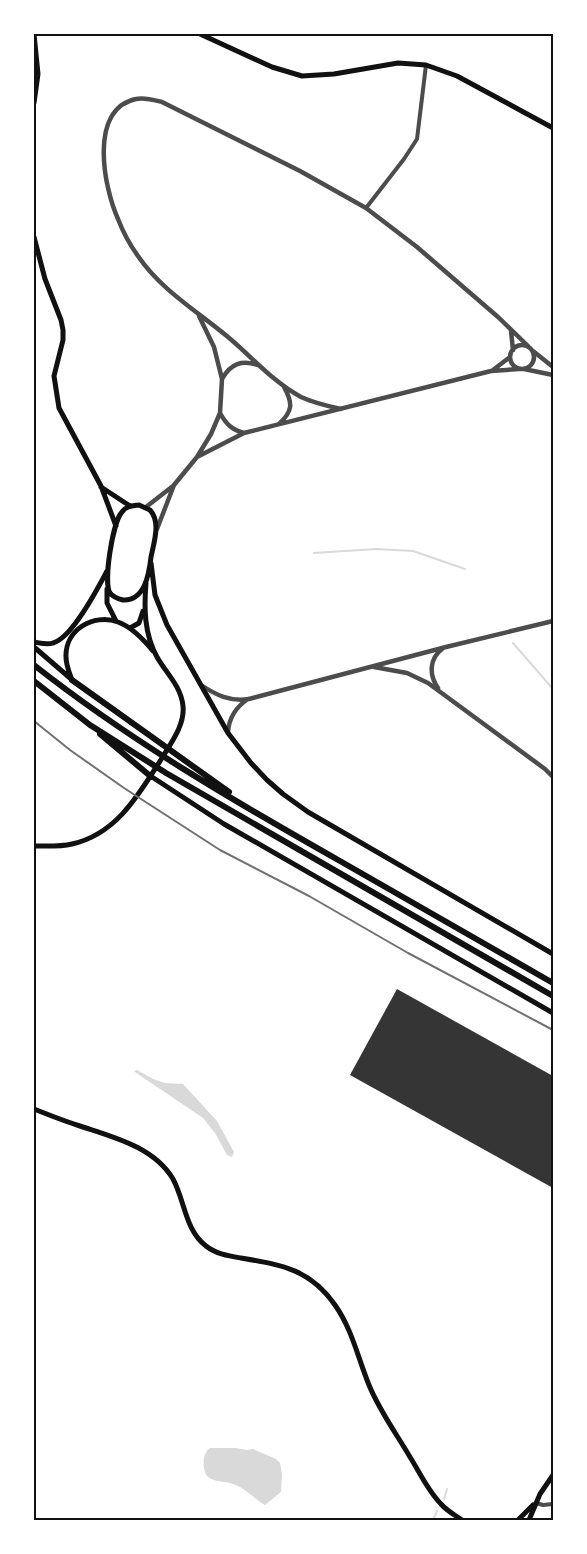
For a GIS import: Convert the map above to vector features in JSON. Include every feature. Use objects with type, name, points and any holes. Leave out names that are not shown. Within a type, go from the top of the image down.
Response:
[{"type":"highway","points":[[34,665],[75,697],[142,742],[258,814],[553,983]]},
{"type":"highway","points":[[72,680],[258,814]]},
{"type":"highway","points":[[34,681],[90,725],[148,775]]},
{"type":"highway","points":[[90,725],[250,823],[553,996]]},
{"type":"main road","points":[[34,34],[38,74],[34,103]]},
{"type":"main road","points":[[200,34],[211,36],[272,67],[302,76],[334,74],[398,63],[426,65],[457,76],[553,128]]},
{"type":"main road","points":[[34,237],[45,279],[63,330],[63,340],[54,376],[59,408],[101,486],[116,526]]},
{"type":"main road","points":[[101,486],[130,506]]},
{"type":"main road","points":[[117,621],[108,603],[108,568],[116,526],[121,512],[130,506],[139,505],[146,507],[154,514],[156,520],[144,606],[146,625],[156,656]]},
{"type":"main road","points":[[150,563],[153,586],[167,625],[228,733],[250,764],[283,794],[308,812],[552,953]]},
{"type":"main road","points":[[34,642],[53,643],[61,639],[70,630],[108,568]]},
{"type":"main road","points":[[107,585],[110,594],[114,597],[131,600],[140,593],[146,582]]},
{"type":"main road","points":[[130,628],[139,623],[144,606]]},
{"type":"main road","points":[[34,846],[59,846],[80,842],[106,829],[126,812],[173,740],[183,717],[182,700],[172,678],[146,642],[130,628],[117,621],[105,619],[92,620],[76,631],[66,652],[67,666],[72,680]]},
{"type":"main road","points":[[34,647],[72,680]]},
{"type":"main road","points":[[148,775],[224,824],[553,1013]]},
{"type":"main road","points":[[34,1109],[114,1138],[153,1157],[172,1178],[180,1194],[187,1220],[193,1231],[206,1246],[224,1255],[289,1268],[311,1278],[325,1291],[343,1318],[352,1336],[369,1386],[425,1482],[443,1506],[462,1520]]},
{"type":"main road","points":[[529,1520],[536,1503],[553,1475]]},
{"type":"main road","points":[[518,1520],[536,1503]]},
{"type":"street","points":[[366,208],[417,139],[426,65]]},
{"type":"street","points":[[341,408],[310,401],[284,387],[227,336],[158,280],[138,257],[117,218],[105,168],[103,148],[106,126],[118,109],[134,99],[142,98],[162,102],[300,171],[366,208],[417,247],[532,351],[553,367]]},
{"type":"street","points":[[146,507],[174,485],[197,457],[211,434],[220,413],[222,379],[214,347],[199,314]]},
{"type":"street","points":[[491,371],[510,357],[513,350],[511,330]]},
{"type":"street","points":[[513,350],[521,345],[528,346]]},
{"type":"street","points":[[510,357],[513,365],[521,369],[530,366],[532,363],[534,359],[532,351]]},
{"type":"street","points":[[222,379],[233,365],[246,362],[259,365]]},
{"type":"street","points":[[197,457],[244,433],[491,371],[521,369],[553,375]]},
{"type":"street","points":[[278,424],[290,408],[291,402],[284,387]]},
{"type":"street","points":[[220,413],[224,421],[232,429],[244,433]]},
{"type":"street","points":[[155,534],[164,506],[174,485]]},
{"type":"street","points":[[201,685],[223,698],[249,698],[553,621]]},
{"type":"street","points":[[439,689],[433,678],[432,666],[435,655],[446,647]]},
{"type":"street","points":[[370,666],[406,672],[439,689],[553,777]]},
{"type":"street","points":[[228,733],[232,715],[249,698]]},
{"type":"street","points":[[545,769],[553,772]]},
{"type":"street","points":[[536,1503],[543,1505],[553,1504]]},
{"type":"shaded area","points":[[137,1070],[165,1083],[183,1084],[217,1121],[234,1152],[232,1157],[227,1155],[215,1133],[203,1118],[134,1071]]},
{"type":"shaded area","points":[[210,1448],[253,1449],[276,1459],[280,1463],[282,1474],[281,1492],[265,1505],[238,1486],[209,1478],[205,1473],[204,1461],[205,1454]]},
{"type":"building","points":[[397,989],[553,1076],[553,1188],[350,1075]]},
{"type":"waterway","points":[[314,553],[376,549],[413,551],[465,569]]},
{"type":"waterway","points":[[513,643],[553,689]]},
{"type":"waterway","points":[[444,1499],[447,1489]]},
{"type":"waterway","points":[[433,1520],[437,1511]]},
{"type":"railway","points":[[34,721],[70,750],[124,788],[220,850],[309,896],[408,953],[553,1030]]}]
